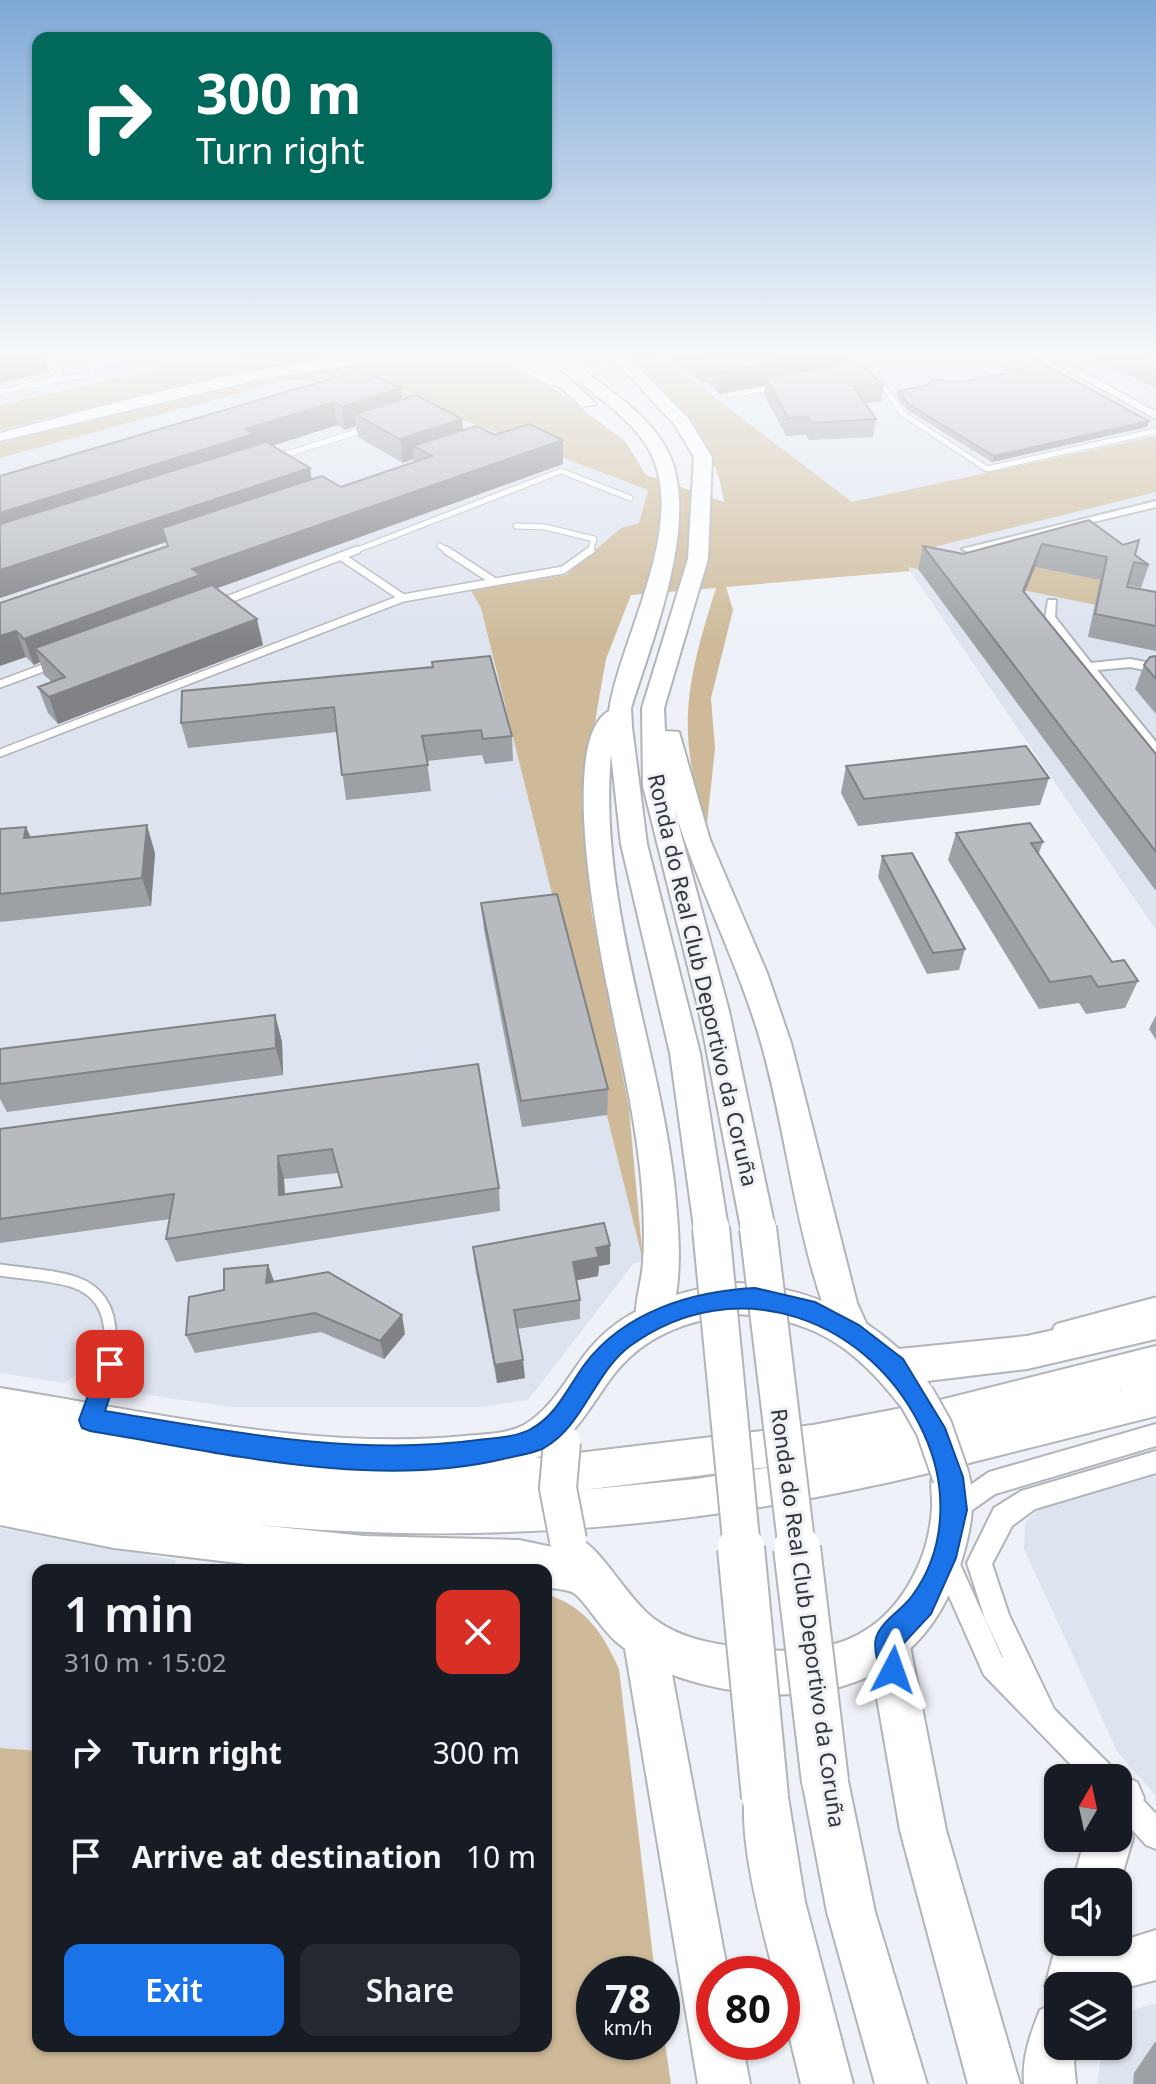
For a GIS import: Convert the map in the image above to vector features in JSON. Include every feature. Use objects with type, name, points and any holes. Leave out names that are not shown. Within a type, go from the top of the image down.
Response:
[{"type":"main road","name":"Ronda do Real Club Deportivo da Coruña","points":[[642,449],[656,471],[669,506],[666,539],[651,601],[620,708],[634,844],[685,1053],[711,1228],[765,1797],[781,1902],[827,2084]]},
{"type":"main road","name":"Ronda do Real Club Deportivo da Coruña","points":[[682,449],[702,487],[702,537],[653,708],[655,786],[714,1011],[758,1228],[825,1781],[851,1912],[901,2084]]},
{"type":"main road","points":[[698,449],[703,457],[702,487]]},
{"type":"main road","points":[[666,663],[675,773],[692,826],[765,1008],[839,1303],[852,1332]]},
{"type":"main road","points":[[620,708],[606,727],[597,784],[602,880],[613,959],[641,1080],[659,1218],[662,1254],[652,1322]]},
{"type":"main road","points":[[755,1297],[815,1312],[852,1332],[905,1381],[934,1428],[953,1494],[944,1558],[922,1605],[888,1641],[832,1670],[769,1674],[697,1664],[644,1637],[611,1606],[577,1557],[558,1488],[566,1426],[592,1372],[621,1340],[652,1322],[682,1308],[726,1299],[755,1297]]},
{"type":"main road","points":[[905,1381],[978,1362],[1097,1340],[1156,1323]]},
{"type":"main road","points":[[0,1434],[195,1465],[308,1477],[399,1483],[536,1477],[813,1443],[948,1417],[1156,1363]]},
{"type":"main road","points":[[0,1471],[130,1493],[332,1513],[541,1513],[700,1497],[821,1476],[967,1446],[1156,1398]]},
{"type":"main road","points":[[0,1406],[250,1446],[358,1457],[437,1457],[500,1449],[537,1439],[566,1426]]},
{"type":"main road","points":[[0,1505],[114,1528],[364,1557],[519,1561],[577,1557]]},
{"type":"main road","points":[[644,1637],[660,1711],[699,1956]]},
{"type":"main road","points":[[888,1641],[923,1830],[994,2084]]},
{"type":"main road","points":[[1105,1972],[1111,1966],[1156,1955]]},
{"type":"main road","points":[[719,2060],[724,2084]]},
{"type":"main road","points":[[1049,2060],[1050,2084]]},
{"type":"street","points":[[968,549],[1156,504]]},
{"type":"street","points":[[1052,603],[1049,617],[1156,751]]},
{"type":"street","points":[[1088,667],[1130,663],[1156,668]]},
{"type":"street","points":[[953,1494],[1156,1435]]},
{"type":"street","points":[[1071,1460],[1156,1450]]},
{"type":"street","points":[[1042,1712],[998,1619],[979,1563],[1003,1517],[1029,1499],[1156,1462]]},
{"type":"street","points":[[944,1558],[993,1666],[1042,1712],[1083,1764]]},
{"type":"street","points":[[1132,1817],[1156,1835]]},
{"type":"lane","points":[[269,460],[303,449]]},
{"type":"lane","points":[[957,449],[987,469],[1075,449]]},
{"type":"lane","points":[[208,607],[561,471],[630,498]]},
{"type":"lane","points":[[0,753],[403,598],[563,570],[590,552],[594,539],[545,527],[516,526]]},
{"type":"lane","points":[[440,546],[492,580]]},
{"type":"lane","points":[[342,557],[403,598]]},
{"type":"lane","points":[[0,684],[60,662]]},
{"type":"lane","points":[[0,1270],[78,1283],[100,1300],[111,1330],[110,1364],[90,1420]]},
{"type":"lane","points":[[1040,1334],[1156,1303]]},
{"type":"lane","points":[[978,1362],[1024,1338]]},
{"type":"shaded area","points":[[0,449],[32,449],[0,458]]},
{"type":"shaded area","points":[[32,449],[540,449],[648,490],[639,523],[621,529],[566,575],[471,592],[481,608],[643,1261],[634,1263],[528,1400],[482,1407],[231,1407],[136,1393],[130,1367],[91,1363],[65,1383],[0,1373],[0,458]]},
{"type":"shaded area","points":[[540,449],[630,449],[646,475],[724,502],[706,449],[783,449],[852,502],[1095,449],[1156,449],[1156,492],[934,547],[1156,591],[1156,617],[908,567],[910,571],[726,587],[733,610],[711,698],[715,749],[707,823],[691,760],[689,705],[698,649],[716,588],[631,595],[606,659],[587,776],[585,842],[591,909],[629,1109],[643,1261],[481,608],[471,591],[566,575],[621,528],[639,523],[648,490]]},
{"type":"shaded area","points":[[783,449],[1156,449],[1156,930],[910,571],[852,502]]},
{"type":"shaded area","points":[[1156,1473],[1156,1796],[1132,1769],[1132,1764],[1128,1764],[1118,1753],[1024,1549],[1025,1522],[1041,1507]]},
{"type":"shaded area","points":[[0,1528],[176,1560],[175,1564],[32,1564],[32,1751],[0,1748]]},
{"type":"shaded area","points":[[552,1596],[572,1606],[591,1622],[619,1669],[653,1956],[576,1956],[576,2060],[667,2060],[671,2084],[0,2084],[0,1748],[32,1751],[32,2052],[552,2052]]},
{"type":"shaded area","points":[[1156,2003],[1156,2084],[1097,2084],[1101,2060],[1132,2060],[1132,2011]]},
{"type":"building","points":[[91,449],[204,449],[0,513],[0,476]]},
{"type":"building","points":[[242,449],[278,449],[310,468],[0,570],[0,524]]},
{"type":"building","points":[[419,449],[536,449],[192,569],[200,575],[24,639],[16,631],[0,636],[0,603],[168,546],[162,528],[322,476],[341,487],[432,456]]},
{"type":"building","points":[[983,449],[1024,449],[994,456]]},
{"type":"building","points":[[1089,520],[1123,545],[1139,540],[1135,555],[1149,565],[1134,562],[1127,587],[1156,592],[1156,626],[1095,614],[1107,557],[1042,544],[1023,591],[1156,754],[1156,852],[923,546],[963,554]]},
{"type":"building","points":[[212,585],[257,619],[49,697],[38,687],[65,677],[35,648]]},
{"type":"building","points":[[490,656],[512,736],[483,739],[481,730],[422,736],[428,765],[342,775],[334,707],[181,723],[182,691],[433,667],[432,662]]},
{"type":"building","points":[[1156,656],[1156,679],[1144,665],[1150,657]]},
{"type":"building","points":[[1026,746],[1049,778],[864,799],[846,766]]},
{"type":"building","points":[[1030,823],[1043,842],[1031,843],[1112,962],[1124,960],[1138,981],[1098,987],[1091,976],[1050,982],[956,833]]},
{"type":"building","points":[[147,825],[142,878],[0,894],[0,829],[26,827],[24,838]]},
{"type":"building","points":[[912,853],[965,949],[933,953],[882,856]]},
{"type":"building","points":[[557,894],[608,1089],[521,1101],[481,903]]},
{"type":"building","points":[[275,1015],[276,1048],[0,1084],[0,1049]]},
{"type":"building","points":[[478,1064],[499,1188],[166,1239],[174,1194],[0,1219],[0,1129]],"holes":[[[332,1149],[342,1187],[279,1195],[278,1156]]]},
{"type":"building","points":[[604,1223],[610,1245],[596,1248],[599,1257],[573,1262],[580,1300],[514,1310],[523,1360],[495,1365],[473,1247]]},
{"type":"building","points":[[268,1265],[266,1283],[328,1272],[402,1315],[380,1341],[315,1313],[186,1335],[189,1297],[224,1290],[224,1269]]},
{"type":"route","points":[[110,1364],[90,1420],[250,1446],[358,1457],[437,1457],[500,1449],[537,1439],[570,1409],[592,1372],[621,1340],[682,1308],[755,1297],[815,1312],[852,1332],[895,1366],[934,1428],[951,1477],[955,1510],[944,1558],[922,1605],[888,1641],[893,1670]]}]
